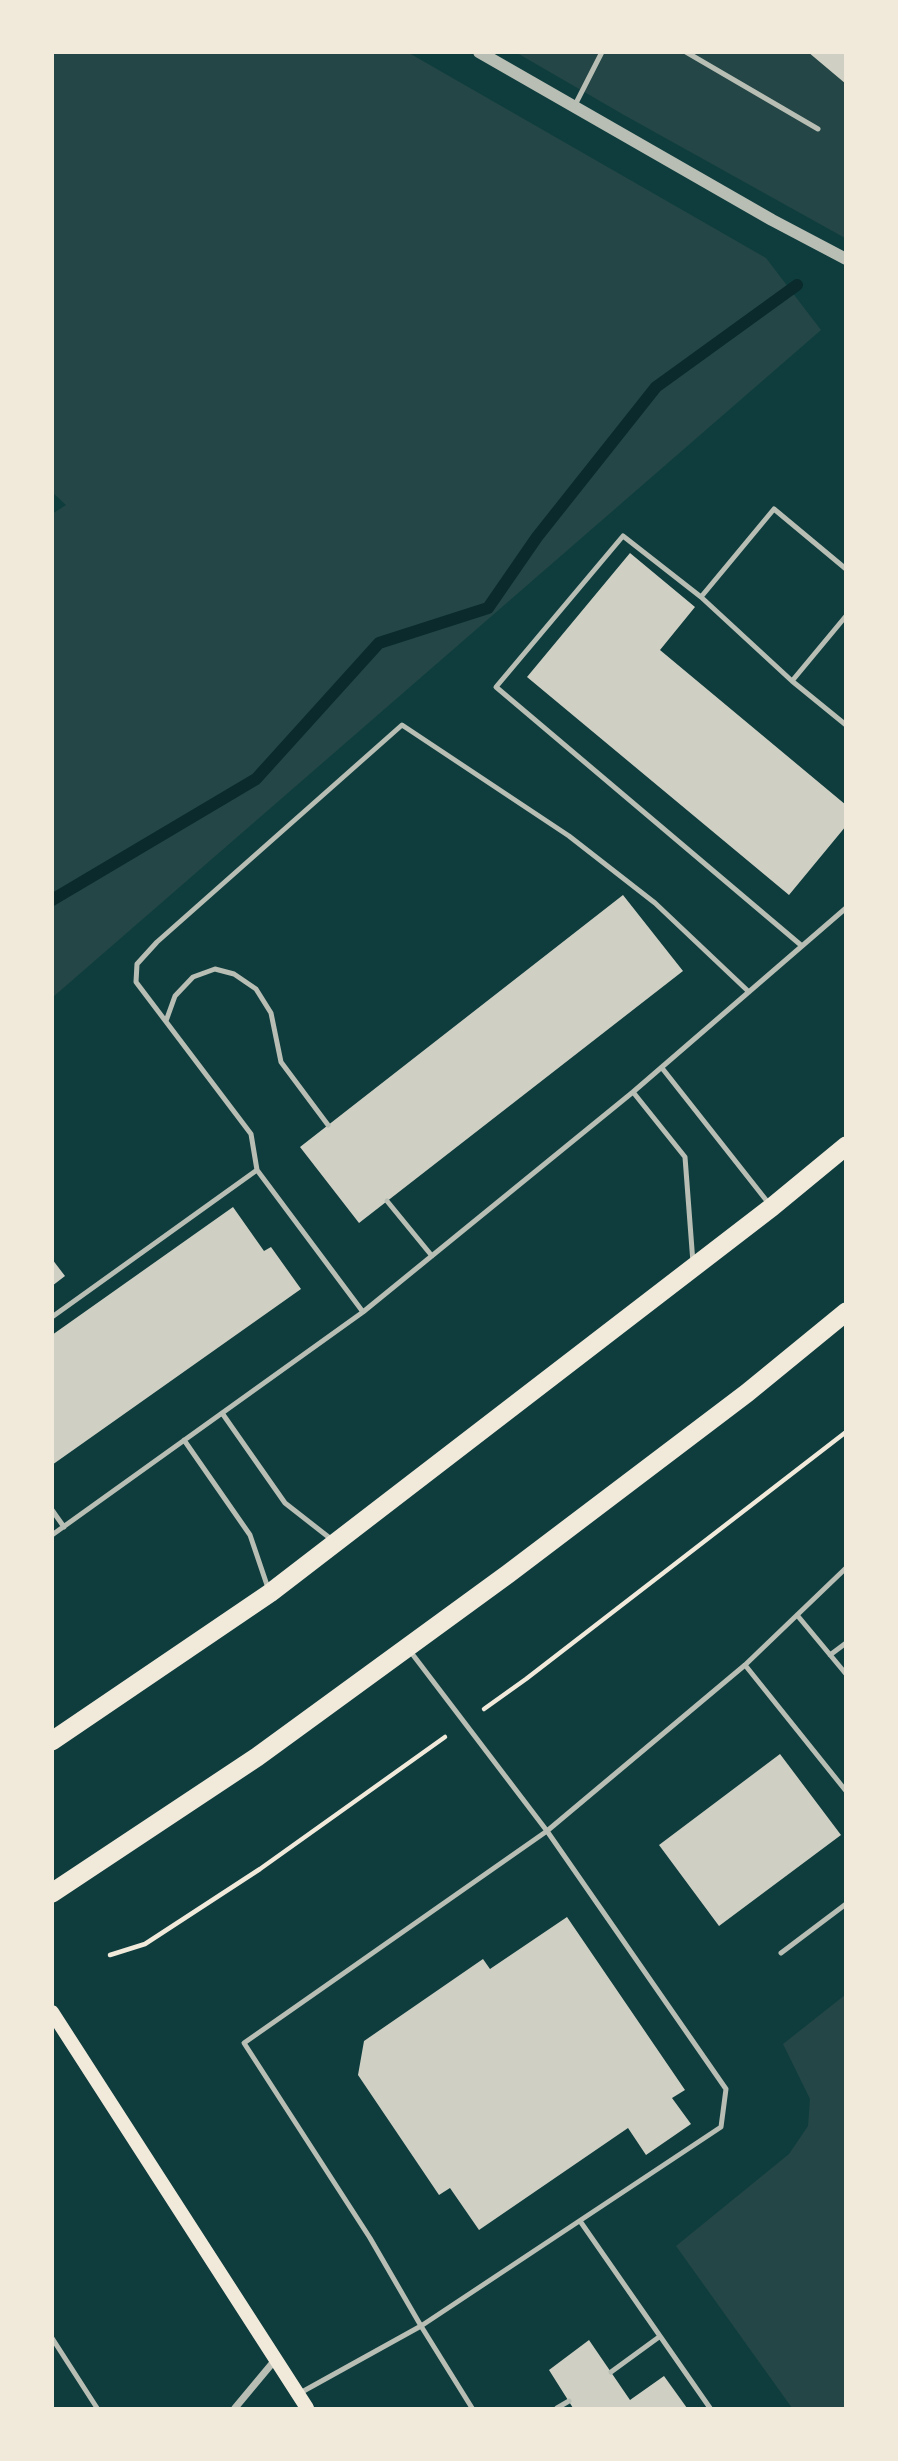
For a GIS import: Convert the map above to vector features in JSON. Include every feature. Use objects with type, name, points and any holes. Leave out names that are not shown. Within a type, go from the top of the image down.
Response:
[{"type":"highway","points":[[52,1741],[270,1593],[694,1268],[845,1146]]},
{"type":"highway","points":[[52,1893],[257,1757],[747,1393],[845,1312]]},
{"type":"main road","points":[[52,2012],[307,2409]]},
{"type":"street","points":[[479,52],[845,259]]},
{"type":"street","points":[[235,2409],[275,2360]]},
{"type":"lane","points":[[574,107],[602,52]]},
{"type":"lane","points":[[686,52],[818,129]]},
{"type":"lane","points":[[701,597],[774,509],[845,569]]},
{"type":"lane","points":[[802,946],[496,687],[623,536],[701,597],[792,681],[845,725]]},
{"type":"lane","points":[[792,681],[845,616]]},
{"type":"lane","points":[[363,1312],[257,1170],[251,1134],[136,982],[137,964],[157,942],[402,725],[569,836],[655,903],[749,992]]},
{"type":"lane","points":[[52,1535],[363,1312],[633,1093],[845,908]]},
{"type":"lane","points":[[166,1021],[175,996],[193,977],[215,969],[234,974],[256,989],[271,1013],[281,1062],[328,1125]]},
{"type":"lane","points":[[662,1068],[772,1207]]},
{"type":"lane","points":[[633,1093],[685,1157],[694,1268]]},
{"type":"lane","points":[[52,1317],[257,1170]]},
{"type":"lane","points":[[387,1201],[432,1256]]},
{"type":"lane","points":[[222,1413],[285,1503],[336,1543]]},
{"type":"lane","points":[[184,1440],[250,1535],[270,1593]]},
{"type":"lane","points":[[52,1510],[64,1527]]},
{"type":"lane","points":[[472,2409],[370,2238],[244,2043],[547,1831],[745,1665],[845,1569]]},
{"type":"lane","points":[[797,1615],[845,1674]]},
{"type":"lane","points":[[830,1655],[845,1643]]},
{"type":"lane","points":[[298,2394],[421,2326],[721,2127],[726,2089],[547,1831],[407,1647]]},
{"type":"lane","points":[[745,1665],[845,1791]]},
{"type":"lane","points":[[781,1953],[845,1904]]},
{"type":"lane","points":[[580,2221],[710,2409]]},
{"type":"lane","points":[[611,2372],[659,2337]]},
{"type":"lane","points":[[52,2338],[97,2409]]},
{"type":"lane","points":[[557,2409],[569,2401]]},
{"type":"path","points":[[110,1955],[145,1944],[260,1869],[526,1679],[845,1432]]},
{"type":"shaded area","points":[[53,52],[409,53],[766,258],[821,330],[53,997],[52,514],[66,505],[52,492]]},
{"type":"shaded area","points":[[517,53],[845,53],[845,238],[624,115]]},
{"type":"shaded area","points":[[845,1995],[845,2408],[792,2408],[676,2246],[789,2154],[808,2126],[810,2099],[783,2044]]},
{"type":"building","points":[[808,52],[846,52],[846,84]]},
{"type":"building","points":[[630,553],[695,607],[660,650],[846,805],[846,826],[789,895],[527,677]]},
{"type":"building","points":[[623,895],[683,971],[359,1223],[300,1147]]},
{"type":"building","points":[[233,1207],[264,1251],[271,1247],[301,1289],[52,1465],[52,1335]]},
{"type":"building","points":[[52,1259],[65,1276],[52,1286]]},
{"type":"building","points":[[780,1754],[841,1835],[719,1926],[659,1845]]},
{"type":"building","points":[[567,1917],[685,2090],[672,2098],[691,2124],[646,2155],[628,2128],[479,2230],[450,2188],[439,2195],[358,2075],[364,2041],[483,1959],[490,1969]]},
{"type":"building","points":[[589,2340],[630,2400],[664,2376],[687,2408],[573,2408],[549,2370]]},
{"type":"waterway","points":[[52,900],[256,779],[379,643],[488,608],[537,537],[656,387],[797,285]]}]
